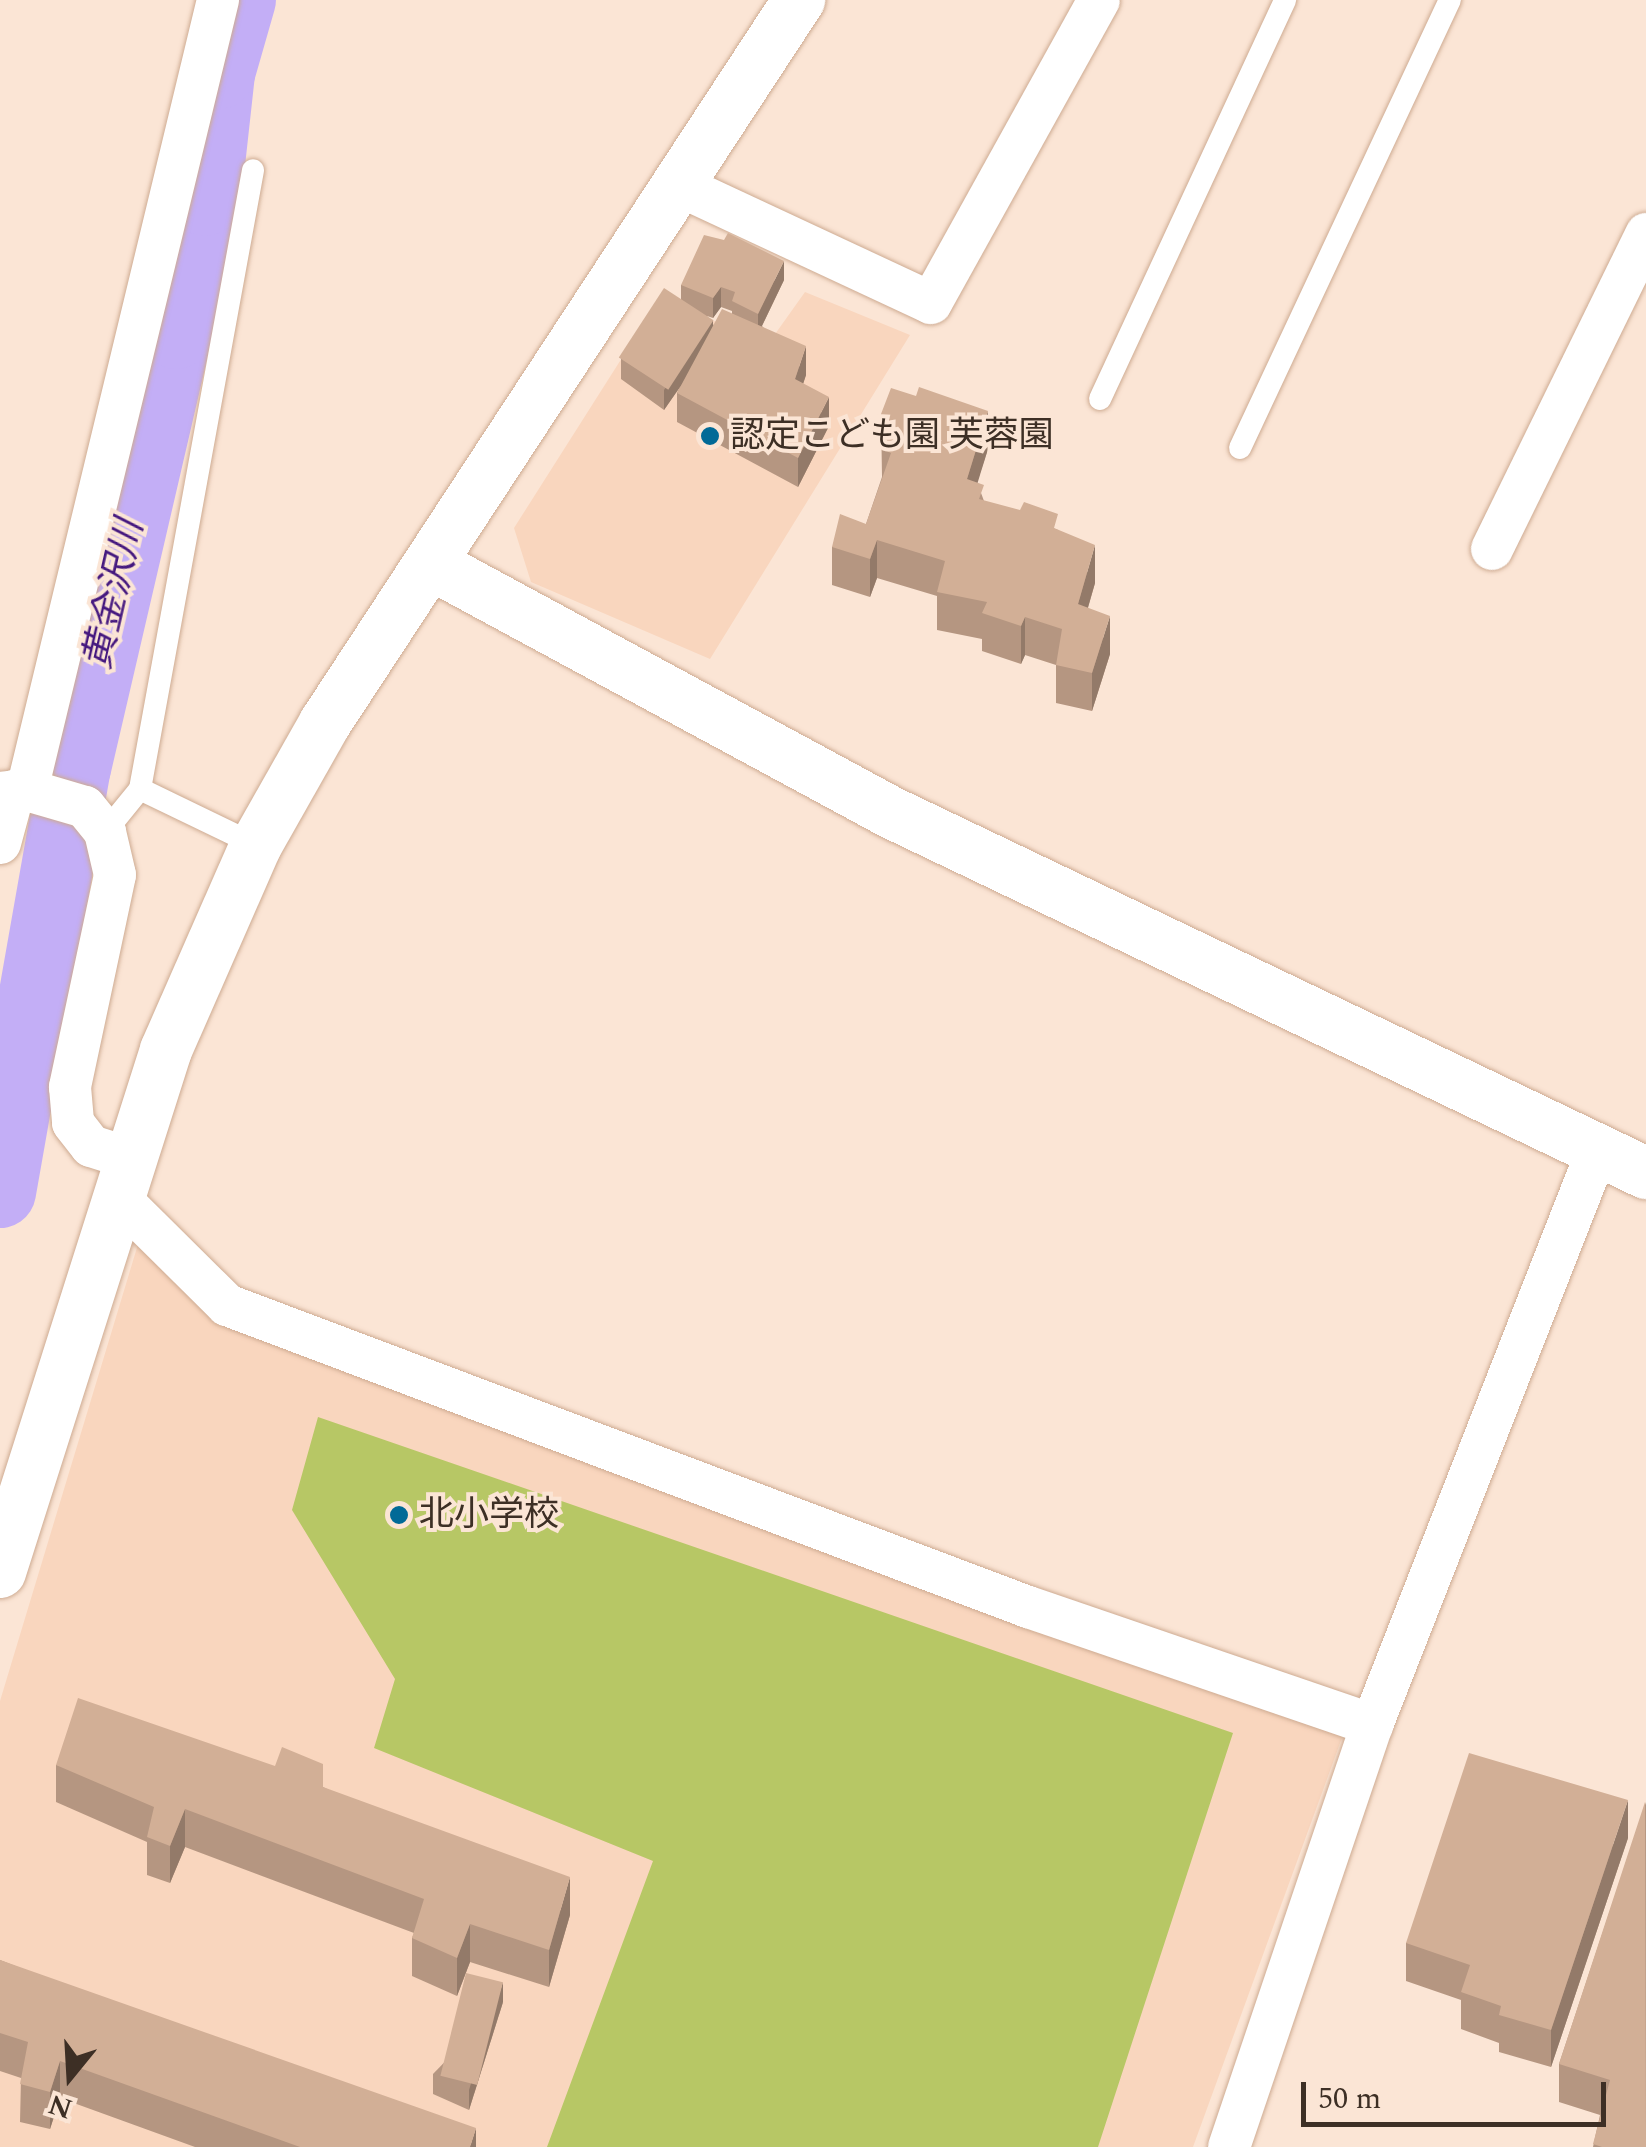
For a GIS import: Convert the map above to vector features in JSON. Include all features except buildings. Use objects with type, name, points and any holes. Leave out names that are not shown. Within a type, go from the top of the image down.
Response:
[{"type":"street","points":[[0,843],[47,802],[218,0]]},
{"type":"street","points":[[0,1572],[185,1000],[256,845],[325,723],[798,0]]},
{"type":"street","points":[[676,184],[930,303],[1099,0]]},
{"type":"street","points":[[1492,549],[1646,234]]},
{"type":"street","points":[[431,564],[890,812],[1596,1154],[1646,1174]]},
{"type":"street","points":[[47,802],[115,875],[70,1088],[73,1122],[91,1146],[126,1179],[227,1304],[1028,1607],[1372,1725]]},
{"type":"street","points":[[1229,2147],[1372,1725],[1596,1154]]},
{"type":"lane","points":[[1100,399],[1285,0]]},
{"type":"lane","points":[[1240,448],[1450,0]]},
{"type":"lane","points":[[140,789],[253,170]]},
{"type":"lane","points":[[47,802],[140,789],[256,845]]},
{"type":"shaded area","name":"認定こども園 芙蓉園","points":[[805,292],[910,335],[710,659],[531,582],[514,528],[660,298],[768,344]]},
{"type":"shaded area","name":"北小学校","points":[[139,1241],[236,1330],[1343,1735],[1193,2147],[0,2147],[0,1701]]},
{"type":"green space","points":[[318,1417],[1233,1733],[1098,2147],[547,2147],[653,1861],[374,1748],[395,1679],[292,1510]]},
{"type":"waterway","name":"黄金沢川","points":[[0,1192],[75,768],[205,200],[219,73],[240,0]]},
{"type":"place","name":"認定こども園 芙蓉園","points":[[710,436]]},
{"type":"place","name":"北小学校","points":[[399,1515]]}]
